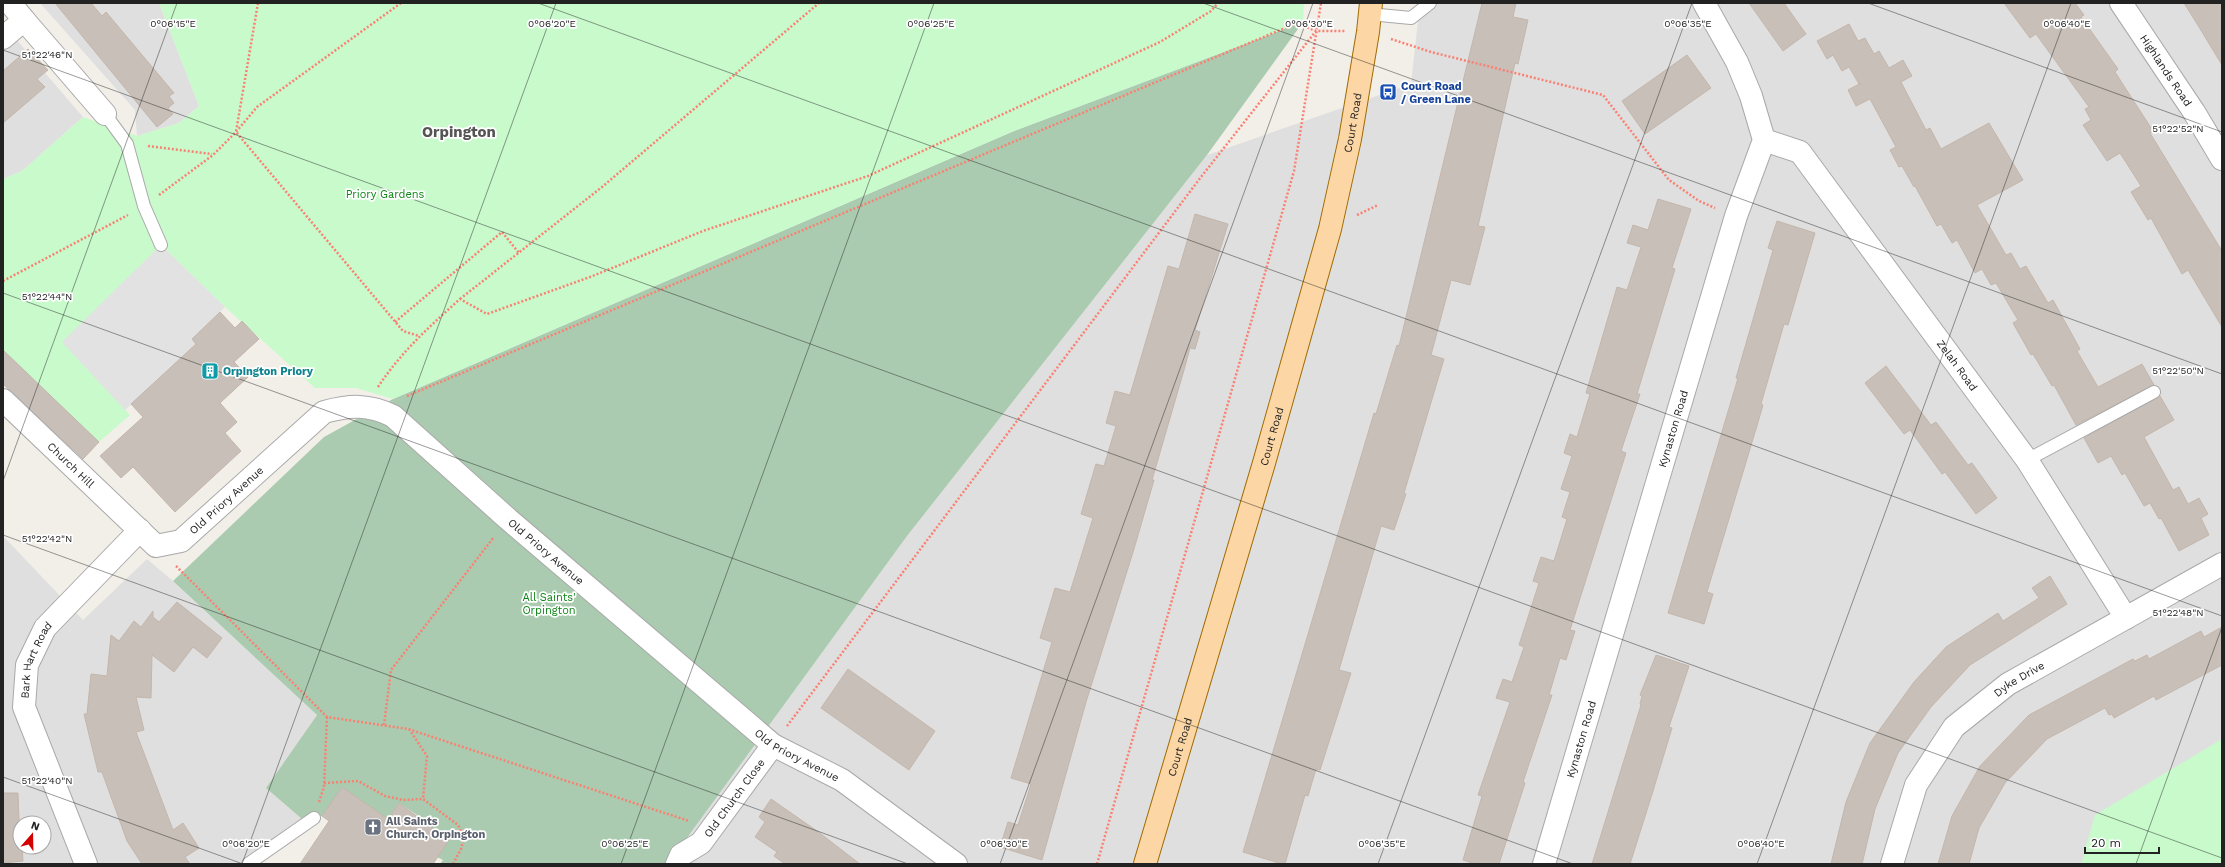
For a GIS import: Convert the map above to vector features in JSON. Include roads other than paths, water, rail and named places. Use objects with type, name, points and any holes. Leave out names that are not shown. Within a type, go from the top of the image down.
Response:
[{"type":"main road","name":"Court Road","points":[[1145,864],[1264,463],[1330,229],[1350,139],[1369,16]]},
{"type":"street","points":[[10,3],[105,114]]},
{"type":"street","points":[[1704,3],[1737,62],[1751,96],[1764,140]]},
{"type":"street","name":"Highlands Road","points":[[2121,3],[2194,112],[2222,160]]},
{"type":"street","points":[[3,38],[24,20]]},
{"type":"street","name":"Kynaston Road","points":[[1544,864],[1736,216],[1764,140]]},
{"type":"street","name":"Zelah Road","points":[[1764,140],[1800,152],[2028,460],[2126,618]]},
{"type":"street","name":"Church Hill","points":[[3,400],[140,530]]},
{"type":"street","name":"Old Priory Avenue","points":[[140,530],[156,546],[181,541],[324,412],[344,406],[371,408],[393,416],[508,519],[773,745],[842,780],[956,864]]},
{"type":"street","name":"Bark Hart Road","points":[[86,864],[24,707],[27,665],[45,628],[140,530]]},
{"type":"street","name":"Dyke Drive","points":[[1892,864],[1916,785],[1954,727],[2008,684],[2222,564]]},
{"type":"street","name":"Old Church Close","points":[[677,864],[681,855],[701,843],[773,745]]},
{"type":"lane","points":[[1369,16],[1411,18],[1430,3]]},
{"type":"lane","points":[[105,114],[127,144],[144,206],[161,245]]},
{"type":"lane","points":[[2028,460],[2154,392]]},
{"type":"lane","points":[[248,864],[314,818]]},
{"type":"place","name":"Court Road / Green Lane","points":[[1388,92]]},
{"type":"place","name":"Orpington Priory","points":[[210,371]]},
{"type":"place","name":"All Saints Church, Orpington","points":[[373,827]]},
{"type":"district","name":"Orpington","points":[[459,132]]},
{"type":"park label","name":"Priory Gardens","points":[[385,194]]},
{"type":"park label","name":"All Saints' Orpington","points":[[549,603]]}]
